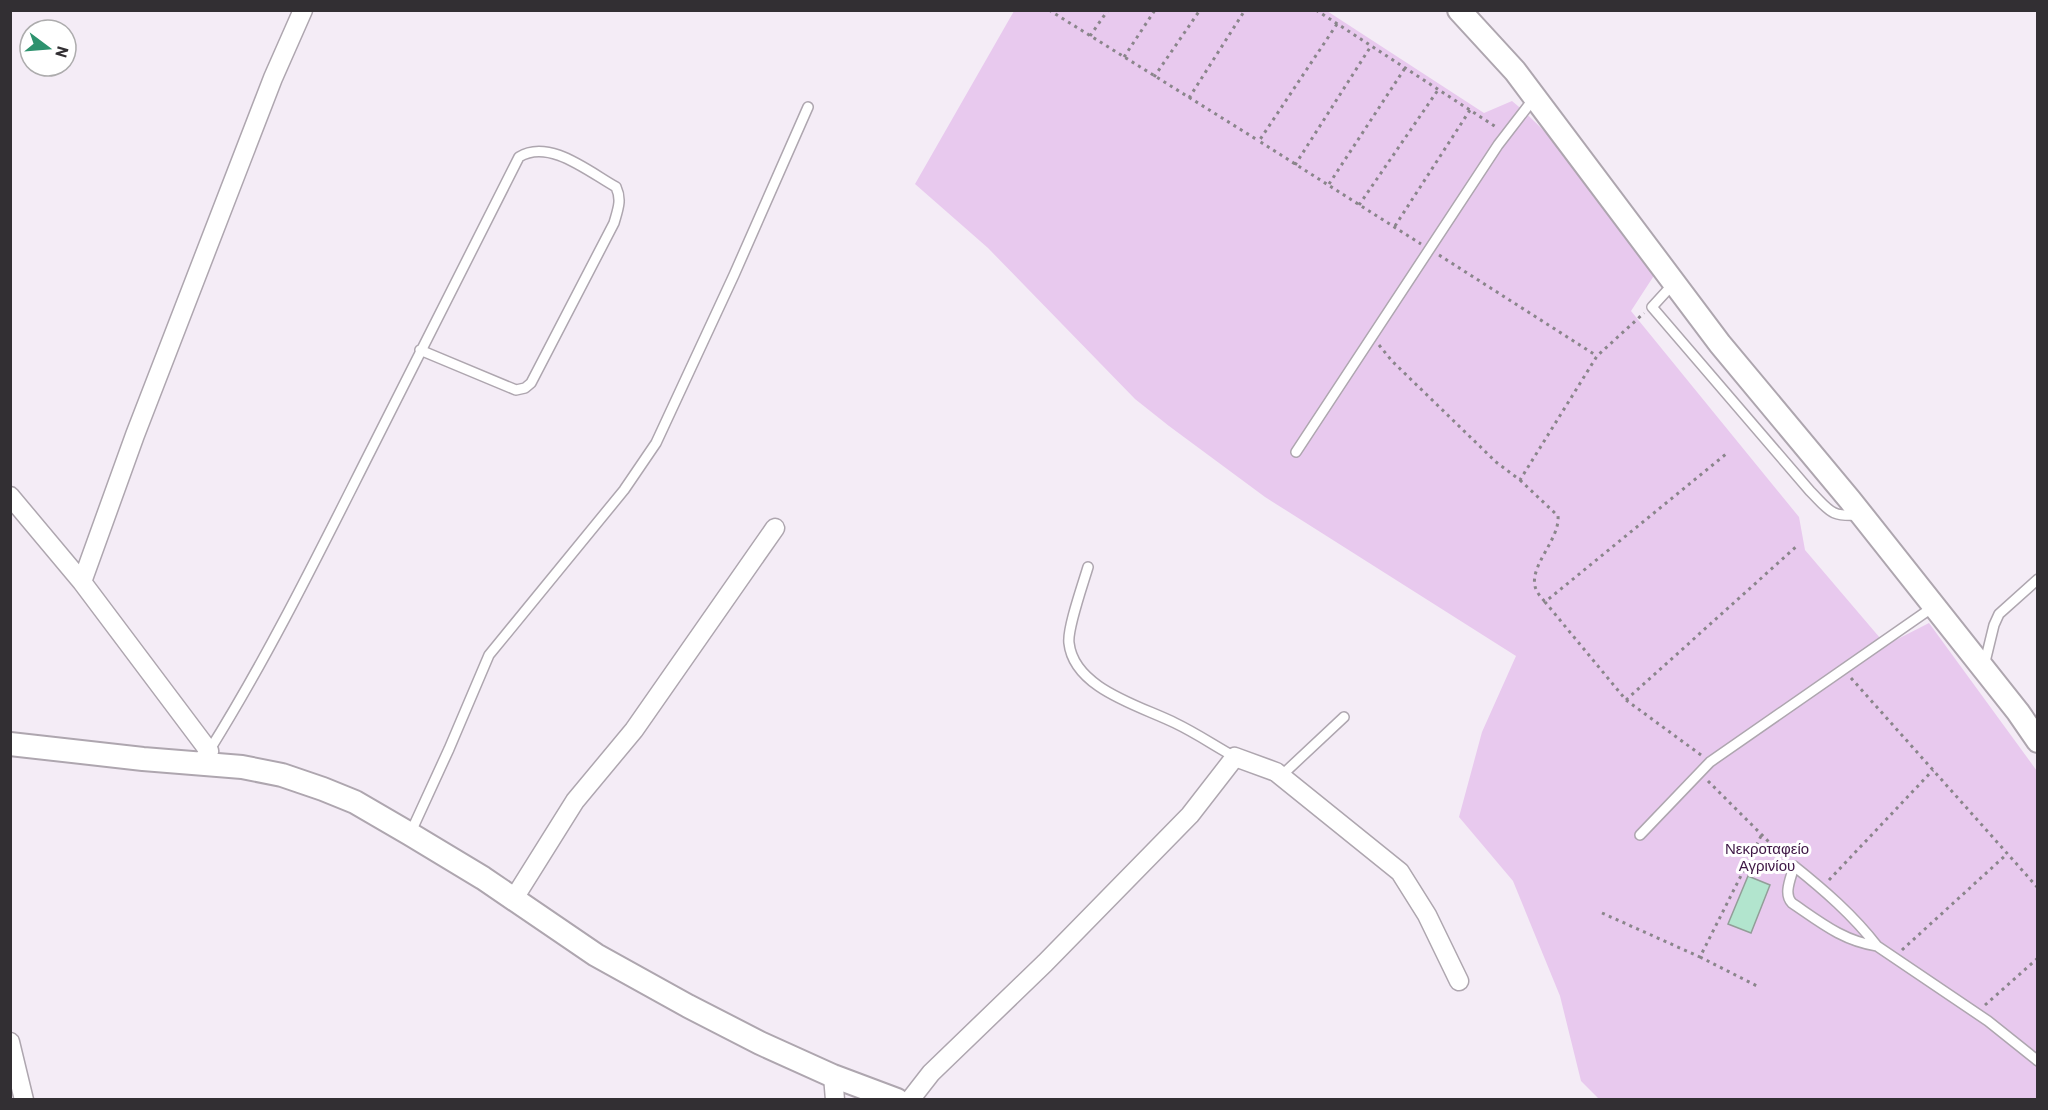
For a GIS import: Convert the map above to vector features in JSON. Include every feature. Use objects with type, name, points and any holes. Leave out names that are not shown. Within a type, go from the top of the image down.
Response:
[{"type":"street","points":[[82,582],[139,425],[273,78],[303,10]]},
{"type":"street","points":[[1459,10],[1496,49],[1534,97],[1720,344],[1862,515],[2018,712],[2037,741]]},
{"type":"street","points":[[10,496],[82,582],[205,757]]},
{"type":"street","points":[[513,900],[575,801],[634,730],[775,528]]},
{"type":"street","points":[[10,744],[205,757],[282,774],[355,802],[483,878],[596,955],[688,1006],[760,1043],[833,1076],[897,1100]]},
{"type":"street","points":[[910,1100],[931,1073],[1045,963],[1190,814],[1235,757],[1269,769],[1281,776],[1400,872],[1427,915],[1459,981]]},
{"type":"street","points":[[10,1042],[24,1100]]},
{"type":"street","points":[[833,1076],[835,1100]]},
{"type":"lane","points":[[1296,452],[1506,134],[1534,97]]},
{"type":"lane","points":[[410,834],[489,656],[624,490],[656,442],[734,275],[808,107]]},
{"type":"lane","points":[[205,757],[235,708],[328,534],[420,350],[519,157],[528,151],[539,150],[562,156],[615,187],[620,195],[620,204],[614,223],[531,383],[525,388],[516,390],[420,350]]},
{"type":"lane","points":[[1674,283],[1652,307],[1810,491],[1832,513],[1837,516],[1862,515]]},
{"type":"lane","points":[[1088,567],[1069,637],[1071,651],[1080,668],[1105,691],[1181,726],[1235,757]]},
{"type":"lane","points":[[1983,668],[1999,614],[2037,579]]},
{"type":"lane","points":[[1640,835],[1710,762],[1934,607]]},
{"type":"lane","points":[[1281,776],[1344,717]]},
{"type":"lane","points":[[1877,946],[1858,943],[1844,937],[1788,900],[1787,894],[1794,866],[1855,919],[1877,946],[1976,1012],[2037,1061]]},
{"type":"path","points":[[1049,10],[1295,165],[1329,184],[1597,356]]},
{"type":"path","points":[[1090,36],[1108,10]]},
{"type":"path","points":[[1124,57],[1155,10]]},
{"type":"path","points":[[1154,77],[1200,10]]},
{"type":"path","points":[[1189,98],[1245,10]]},
{"type":"path","points":[[1316,10],[1506,134]]},
{"type":"path","points":[[1259,141],[1337,24]]},
{"type":"path","points":[[1295,165],[1371,46]]},
{"type":"path","points":[[1329,184],[1405,68]]},
{"type":"path","points":[[1359,205],[1438,90]]},
{"type":"path","points":[[1395,226],[1470,110]]},
{"type":"path","points":[[1520,480],[1597,356],[1630,324],[1652,307]]},
{"type":"path","points":[[1372,336],[1392,361],[1496,462],[1520,480],[1558,516],[1556,529],[1536,573],[1534,583],[1536,590],[1626,700],[1710,762]]},
{"type":"path","points":[[1545,602],[1726,454]]},
{"type":"path","points":[[1626,700],[1798,544]]},
{"type":"path","points":[[1844,670],[2037,888]]},
{"type":"path","points":[[1821,888],[1933,771]]},
{"type":"path","points":[[1700,773],[1794,866]]},
{"type":"path","points":[[1700,957],[1762,834]]},
{"type":"path","points":[[1894,958],[2007,854]]},
{"type":"path","points":[[1602,913],[1700,957],[1759,987]]},
{"type":"path","points":[[1976,1012],[2037,958]]},
{"type":"green space","name":"Νεκροταφείο Αγρινίου","points":[[1014,11],[1327,11],[1484,113],[1512,101],[1552,140],[1588,183],[1655,274],[1631,311],[1799,517],[1805,550],[1886,645],[1929,623],[2037,771],[2037,1099],[1599,1099],[1581,1081],[1560,996],[1513,881],[1459,817],[1482,732],[1516,656],[1265,497],[1169,426],[1135,399],[988,248],[915,184]]},
{"type":"building","points":[[1748,876],[1770,885],[1751,933],[1728,924]]}]
